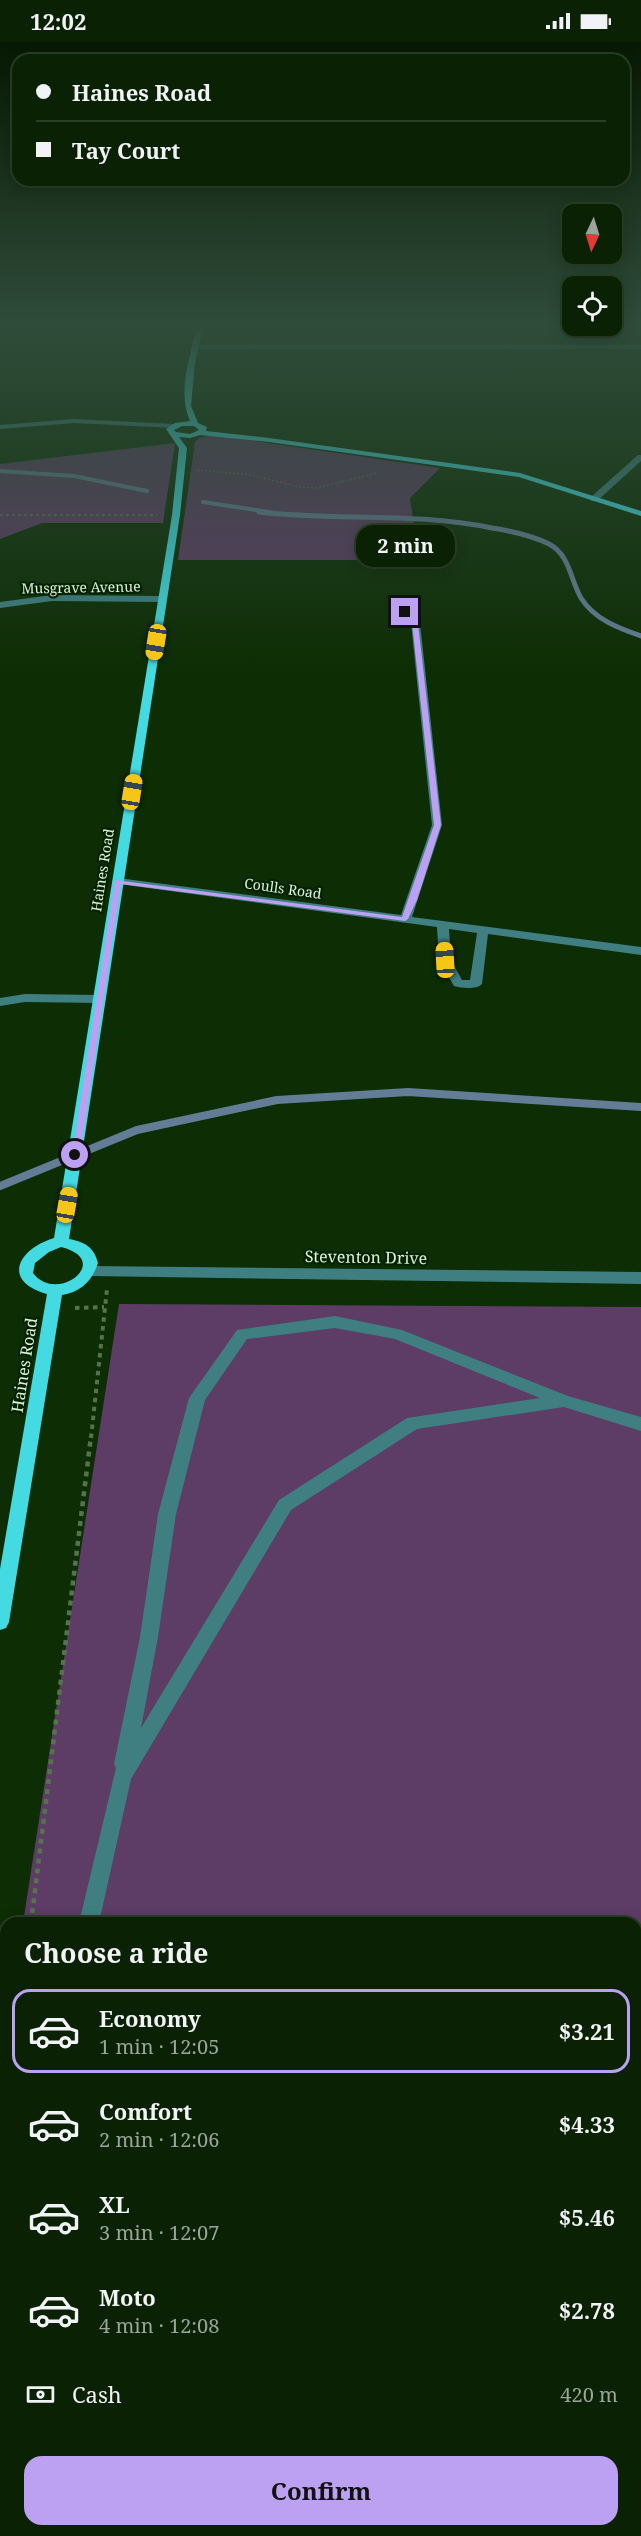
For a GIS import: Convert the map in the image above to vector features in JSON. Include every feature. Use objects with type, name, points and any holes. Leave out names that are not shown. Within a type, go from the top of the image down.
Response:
[{"type":"main road","points":[[179,440],[183,448],[189,440]]},
{"type":"main road","points":[[272,440],[510,473],[641,514]]},
{"type":"main road","name":"Haines Road","points":[[61,1242],[163,599],[183,448]]},
{"type":"main road","points":[[61,1242],[80,1246],[86,1251],[91,1257],[90,1271],[76,1285],[55,1290],[35,1284],[26,1270],[27,1262],[32,1254],[50,1244],[61,1242]]},
{"type":"main road","name":"Haines Road","points":[[0,1622],[55,1290]]},
{"type":"street","points":[[594,499],[641,457]]},
{"type":"street","name":"Musgrave Avenue","points":[[0,605],[52,598],[163,599]]},
{"type":"street","points":[[394,600],[415,623],[437,825],[405,919]]},
{"type":"street","name":"Coulls Road","points":[[118,881],[641,951]]},
{"type":"street","points":[[443,924],[445,960],[458,983],[476,984],[483,930]]},
{"type":"street","points":[[0,1002],[25,998],[100,999]]},
{"type":"street","name":"Steventon Drive","points":[[90,1271],[641,1278]]},
{"type":"street","points":[[90,1917],[122,1776],[149,1637],[167,1514],[197,1398],[242,1334],[335,1322],[397,1334],[564,1401],[641,1424]]},
{"type":"street","points":[[122,1776],[285,1505],[413,1423],[564,1401]]},
{"type":"path","points":[[182,468],[251,476],[299,487],[317,488],[387,473]]},
{"type":"path","points":[[0,515],[94,517],[176,514]]},
{"type":"path","points":[[33,1917],[110,1272]]},
{"type":"path","points":[[51,1312],[104,1307]]},
{"type":"shaded area","points":[[249,440],[440,468],[410,498],[416,538],[358,560],[178,560],[195,442]]},
{"type":"shaded area","points":[[175,443],[163,523],[42,523],[0,539],[0,464]]},
{"type":"shaded area","points":[[119,1304],[641,1307],[641,1917],[24,1917]]},
{"type":"waterway","points":[[0,471],[74,476],[147,491]]},
{"type":"waterway","points":[[203,502],[275,513]]},
{"type":"waterway","points":[[259,512],[434,520],[506,530],[528,536],[549,544],[561,554],[577,591],[593,612],[615,626],[641,636]]},
{"type":"waterway","points":[[0,1186],[137,1130],[277,1100],[408,1092],[641,1107]]},
{"type":"route","points":[[75,1155],[118,881],[405,919],[437,825],[415,623],[405,612]]}]
